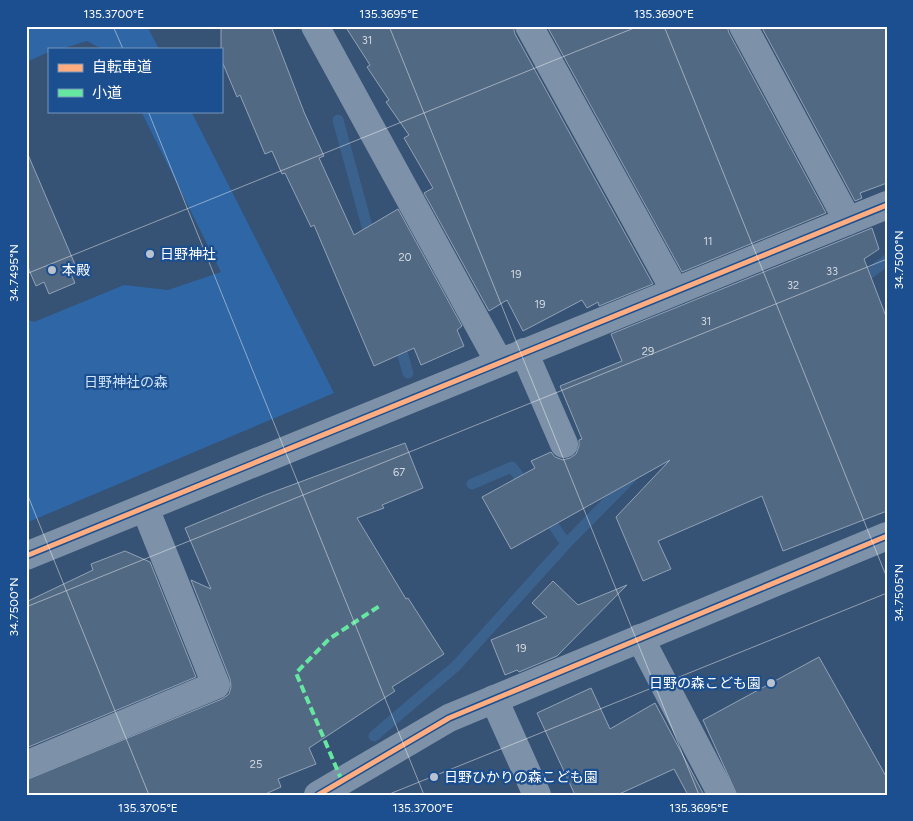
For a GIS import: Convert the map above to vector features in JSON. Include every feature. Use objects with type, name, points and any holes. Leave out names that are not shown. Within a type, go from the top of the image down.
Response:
[{"type":"street","points":[[315,26],[498,362]]},
{"type":"street","points":[[529,26],[676,291]]},
{"type":"street","points":[[743,26],[848,221]]},
{"type":"street","points":[[26,556],[887,205]]},
{"type":"street","points":[[524,352],[564,444]]},
{"type":"street","points":[[26,765],[216,685],[145,508]]},
{"type":"street","points":[[318,795],[449,718],[887,536]]},
{"type":"street","points":[[640,638],[722,795]]},
{"type":"street","points":[[494,699],[537,795]]},
{"type":"green space","points":[[26,26],[147,26],[158,48],[100,48],[87,41],[64,48],[48,48],[48,52],[26,62]]},
{"type":"green space","name":"日野神社の森","points":[[141,112],[192,112],[334,393],[26,523],[26,319],[34,322],[124,285],[168,290],[221,272]]},
{"type":"building","points":[[221,26],[271,26],[304,112],[324,156],[319,158],[354,235],[398,209],[462,326],[457,330],[464,346],[421,365],[414,348],[374,366],[314,225],[311,227],[285,173],[282,174],[272,151],[265,154],[240,95],[237,97],[222,61]]},
{"type":"building","points":[[345,26],[513,26],[515,34],[653,284],[599,306],[598,302],[587,308],[582,300],[523,331],[507,300],[489,311],[424,193],[433,188],[404,138],[409,135],[386,102],[389,100],[367,67],[370,65]]},
{"type":"building","points":[[547,26],[727,26],[729,33],[826,213],[682,272]]},
{"type":"building","points":[[761,26],[887,26],[887,183],[860,193],[862,198],[855,201]]},
{"type":"building","points":[[26,150],[77,269],[70,272],[75,283],[49,294],[44,282],[36,286],[26,263]]},
{"type":"building","points":[[872,228],[879,249],[864,259],[887,319],[887,511],[783,551],[762,496],[658,541],[671,569],[643,581],[616,517],[670,460],[511,549],[482,497],[535,468],[531,461],[551,452],[555,457],[563,460],[576,454],[579,440],[582,439],[560,386],[622,361],[611,334]]},
{"type":"building","points":[[405,443],[423,488],[382,505],[384,508],[357,518],[406,599],[408,598],[444,654],[392,687],[395,691],[309,748],[316,764],[278,779],[281,787],[263,795],[26,795],[26,780],[222,699],[229,694],[231,687],[230,679],[191,580],[211,589],[185,528],[265,495]]},
{"type":"building","points":[[125,551],[150,562],[196,677],[26,748],[26,602],[93,570],[91,564]]},
{"type":"building","points":[[553,581],[578,605],[627,585],[557,656],[519,672],[517,670],[505,675],[491,640],[547,617],[532,603]]},
{"type":"building","points":[[819,657],[887,778],[887,795],[737,795],[703,720]]},
{"type":"building","points":[[591,688],[610,729],[655,703],[704,795],[688,795],[674,769],[617,795],[575,795],[537,713]]},
{"type":"waterway","points":[[338,120],[371,241]]},
{"type":"waterway","points":[[858,282],[887,260]]},
{"type":"waterway","points":[[398,338],[408,373]]},
{"type":"waterway","points":[[472,484],[512,467],[528,489]]},
{"type":"waterway","points":[[374,736],[456,666],[566,544],[632,477]]},
{"type":"waterway","points":[[546,514],[566,544]]},
{"type":"marked path","points":[[342,781],[296,673],[329,639],[381,605]]},
{"type":"cycle path","points":[[26,556],[887,205]]},
{"type":"cycle path","points":[[318,795],[449,718],[887,536]]},
{"type":"place","name":"日野神社","points":[[150,254]]},
{"type":"place","name":"本殿","points":[[52,270]]},
{"type":"place","name":"日野の森こども園","points":[[771,683]]},
{"type":"place","name":"日野ひかりの森こども園","points":[[434,777]]}]
